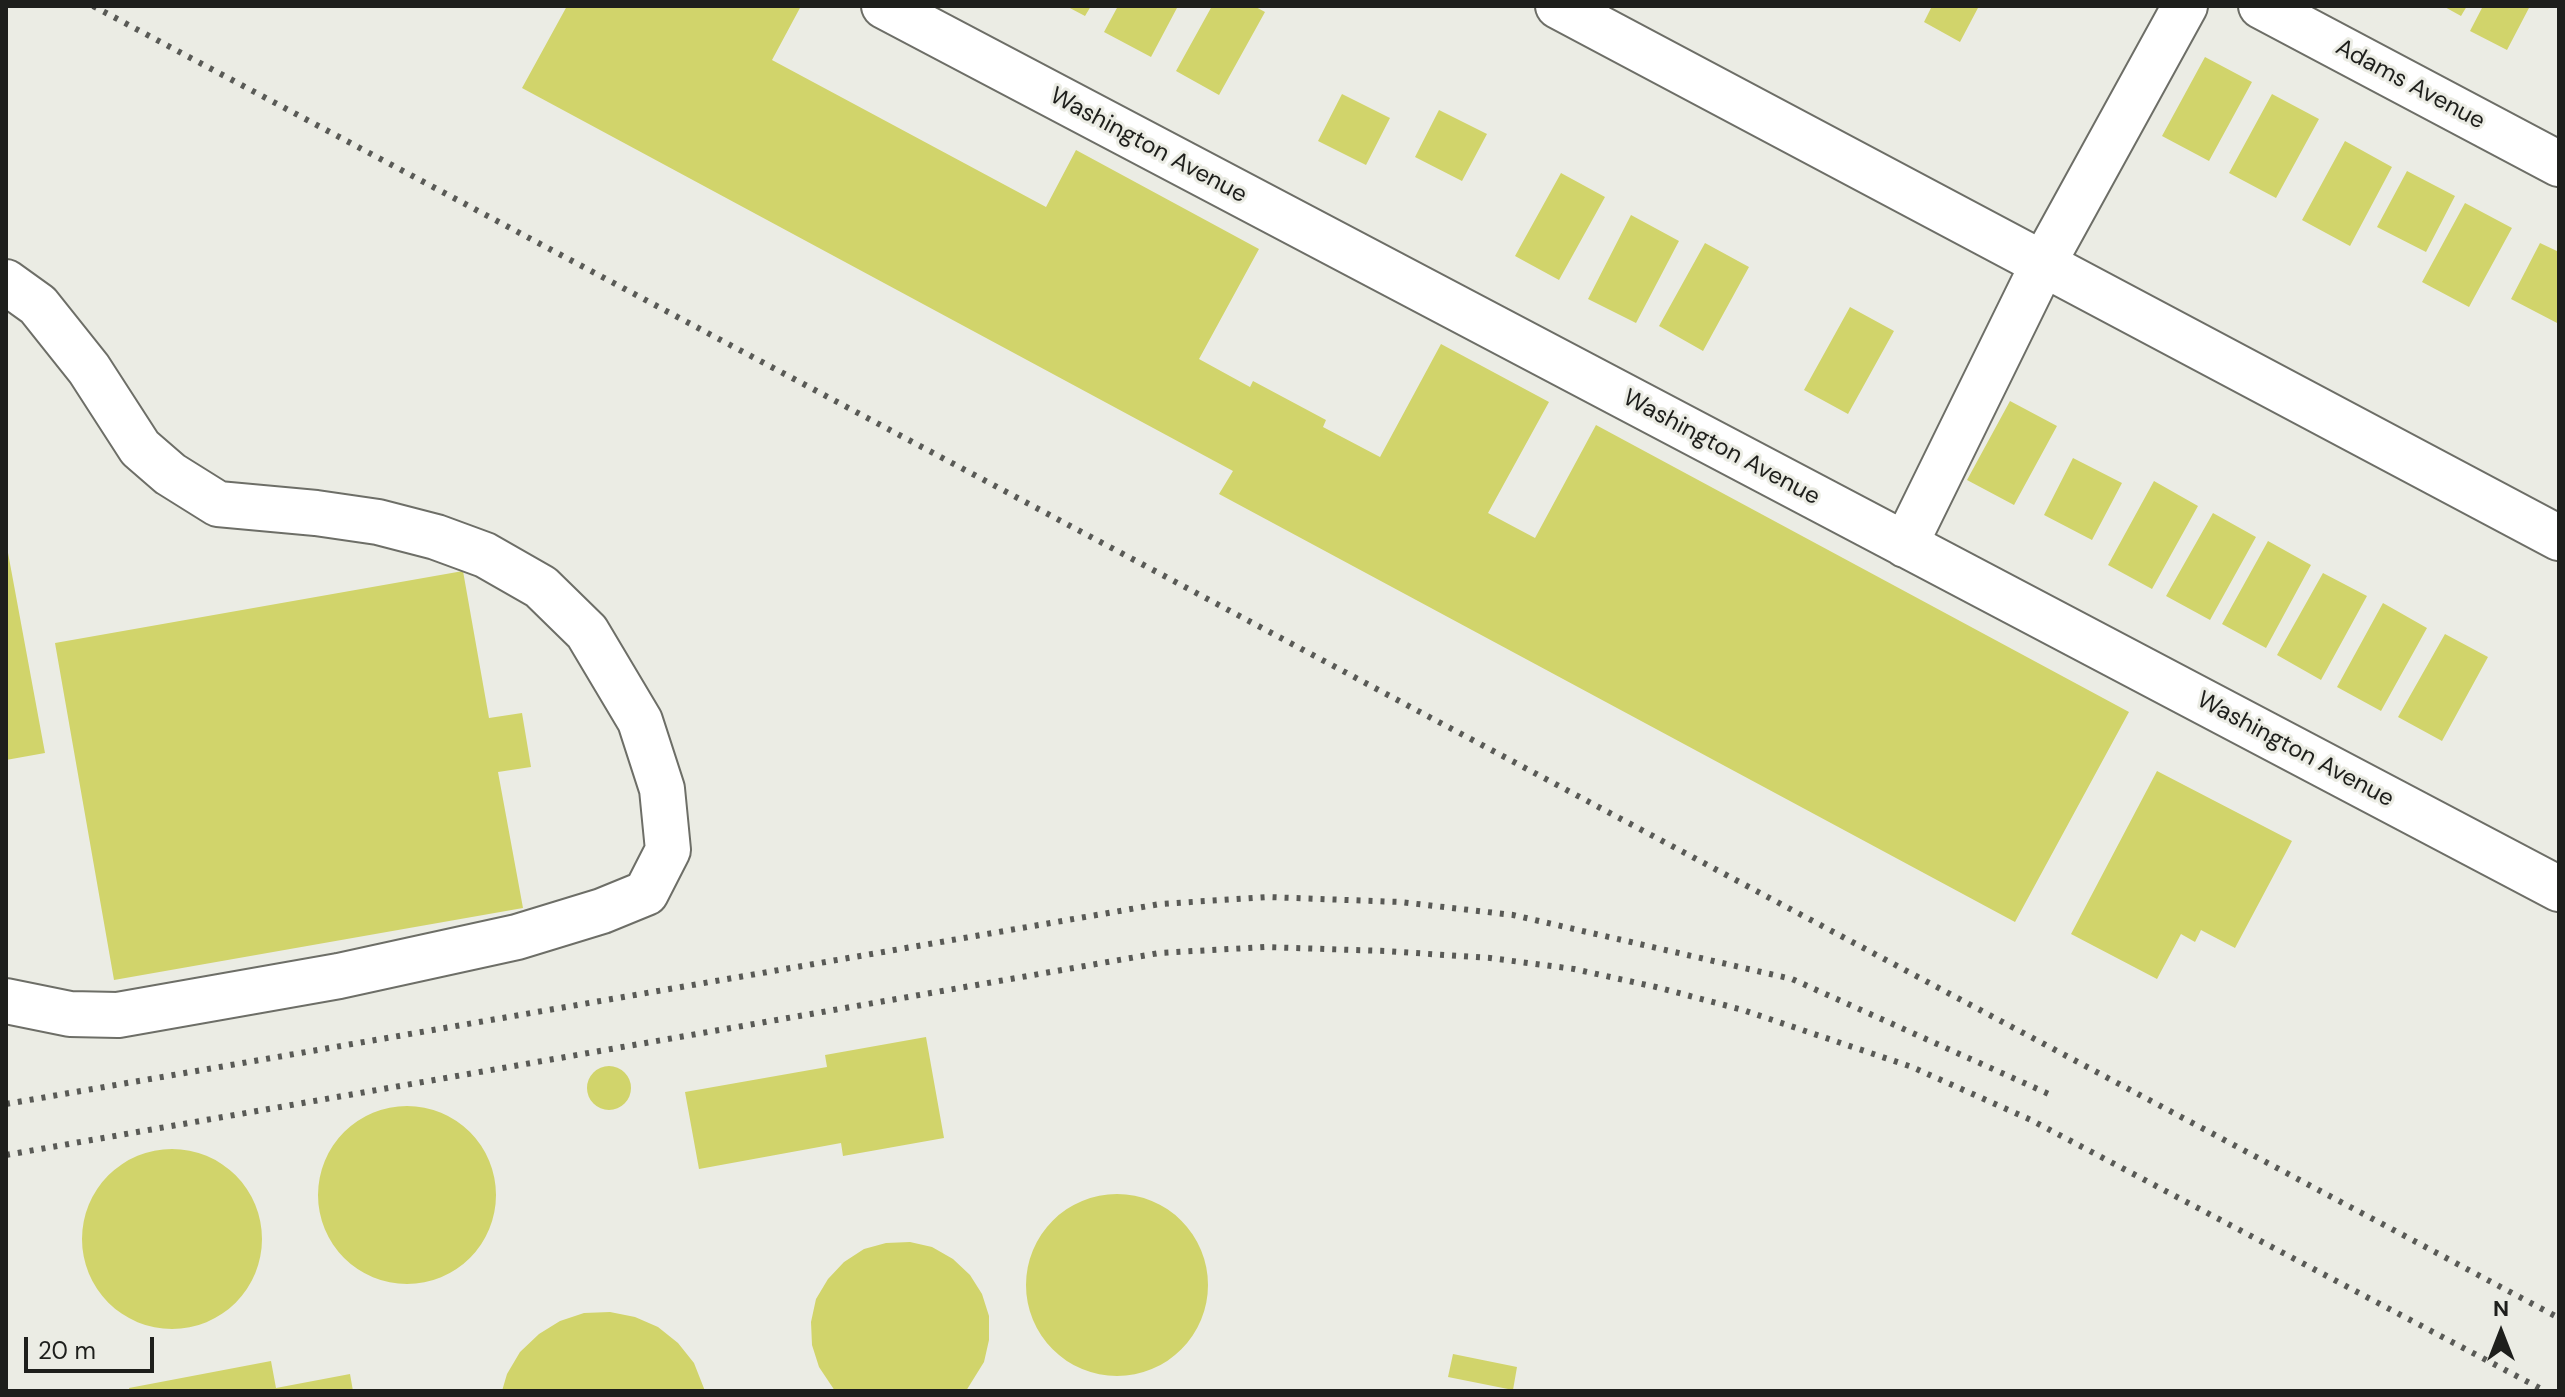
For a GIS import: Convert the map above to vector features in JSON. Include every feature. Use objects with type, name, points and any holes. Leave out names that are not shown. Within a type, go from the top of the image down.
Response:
[{"type":"street","name":"Washington Avenue","points":[[884,6],[2559,889]]},
{"type":"street","points":[[1558,6],[2559,538]]},
{"type":"street","points":[[1905,545],[2043,264],[2185,6]]},
{"type":"street","name":"Adams Avenue","points":[[2261,6],[2559,164]]},
{"type":"street","points":[[6,282],[38,305],[89,369],[140,448],[170,474],[218,504],[378,522],[436,537],[485,555],[541,587],[587,632],[640,721],[662,789],[668,850],[646,893],[602,911],[517,937],[339,976],[118,1015],[70,1014],[6,1001]]},
{"type":"building","points":[[567,6],[801,6],[772,60],[1046,207],[1076,150],[1259,249],[1199,359],[1250,387],[1253,381],[1326,420],[1323,427],[1380,457],[1441,344],[1549,402],[1488,513],[1535,538],[1596,425],[2129,712],[2015,922],[1219,494],[1233,471],[522,88]]},
{"type":"building","points":[[1066,6],[1091,6],[1085,16]]},
{"type":"building","points":[[1118,6],[1178,6],[1151,57],[1104,32]]},
{"type":"building","points":[[1212,6],[1254,6],[1265,12],[1219,95],[1176,71]]},
{"type":"building","points":[[1932,6],[1979,6],[1960,42],[1924,22]]},
{"type":"building","points":[[2443,6],[2467,6],[2461,16]]},
{"type":"building","points":[[2483,6],[2530,6],[2507,50],[2470,31]]},
{"type":"building","points":[[2205,57],[2252,82],[2209,161],[2162,136]]},
{"type":"building","points":[[1342,94],[1390,118],[1366,165],[1318,141]]},
{"type":"building","points":[[2272,94],[2319,119],[2276,198],[2229,173]]},
{"type":"building","points":[[1439,110],[1487,134],[1462,181],[1415,157]]},
{"type":"building","points":[[2345,141],[2392,167],[2350,246],[2302,220]]},
{"type":"building","points":[[2407,171],[2455,196],[2426,252],[2377,227]]},
{"type":"building","points":[[1561,173],[1605,197],[1559,280],[1515,256]]},
{"type":"building","points":[[2465,203],[2512,228],[2469,307],[2422,282]]},
{"type":"building","points":[[1631,215],[1679,241],[1636,323],[1588,299]]},
{"type":"building","points":[[1705,243],[1749,267],[1703,351],[1659,326]]},
{"type":"building","points":[[2540,243],[2559,252],[2559,324],[2511,299]]},
{"type":"building","points":[[1850,307],[1894,331],[1848,414],[1804,390]]},
{"type":"building","points":[[2010,401],[2057,426],[2014,505],[1967,480]]},
{"type":"building","points":[[2073,458],[2122,483],[2092,540],[2044,515]]},
{"type":"building","points":[[2154,481],[2198,506],[2152,589],[2108,565]]},
{"type":"building","points":[[2213,513],[2256,537],[2210,620],[2166,596]]},
{"type":"building","points":[[2268,541],[2311,565],[2266,648],[2222,624]]},
{"type":"building","points":[[6,542],[45,753],[6,760]]},
{"type":"building","points":[[463,571],[489,718],[522,713],[531,767],[498,772],[523,908],[114,980],[55,643]]},
{"type":"building","points":[[2323,573],[2367,596],[2321,680],[2277,655]]},
{"type":"building","points":[[2383,603],[2427,628],[2381,711],[2337,687]]},
{"type":"building","points":[[2445,634],[2488,657],[2442,741],[2398,717]]},
{"type":"building","points":[[2157,771],[2292,841],[2235,948],[2201,930],[2195,942],[2181,934],[2157,979],[2071,934]]},
{"type":"building","points":[[926,1037],[944,1138],[843,1156],[841,1143],[699,1169],[685,1092],[827,1067],[825,1055]]},
{"type":"building","points":[[609,1066],[625,1072],[631,1088],[625,1104],[609,1110],[593,1104],[587,1088],[593,1072]]},
{"type":"building","points":[[407,1106],[441,1113],[470,1132],[489,1161],[496,1195],[489,1229],[470,1258],[441,1277],[407,1284],[373,1277],[344,1258],[325,1229],[318,1195],[325,1161],[344,1132],[373,1113]]},
{"type":"building","points":[[172,1149],[206,1156],[236,1175],[255,1205],[262,1239],[255,1273],[236,1303],[206,1322],[172,1329],[138,1322],[108,1303],[89,1273],[82,1239],[89,1205],[108,1175],[138,1156]]},
{"type":"building","points":[[1117,1194],[1152,1201],[1181,1221],[1201,1250],[1208,1285],[1201,1320],[1181,1349],[1152,1369],[1117,1376],[1082,1369],[1053,1349],[1033,1320],[1026,1285],[1033,1250],[1053,1221],[1082,1201]]},
{"type":"building","points":[[910,1242],[932,1247],[953,1259],[970,1275],[982,1294],[989,1316],[989,1340],[984,1362],[966,1391],[835,1391],[819,1367],[812,1345],[811,1322],[816,1299],[828,1279],[844,1262],[864,1249],[886,1243]]},
{"type":"building","points":[[610,1312],[635,1317],[658,1327],[678,1343],[694,1363],[705,1391],[502,1391],[507,1374],[520,1352],[539,1334],[560,1321],[584,1313]]},
{"type":"building","points":[[1453,1354],[1517,1367],[1513,1390],[1448,1377]]},
{"type":"building","points":[[271,1361],[276,1388],[350,1374],[353,1391],[130,1391],[129,1388]]},
{"type":"railway","points":[[93,6],[2559,1318]]},
{"type":"railway","points":[[6,1104],[1160,904],[1268,897],[1400,902],[1513,915],[1792,979],[2051,1095]]},
{"type":"railway","points":[[6,1155],[1159,953],[1265,947],[1490,958],[1574,969],[1656,987],[1743,1010],[1912,1067],[2031,1120],[2545,1391]]}]
